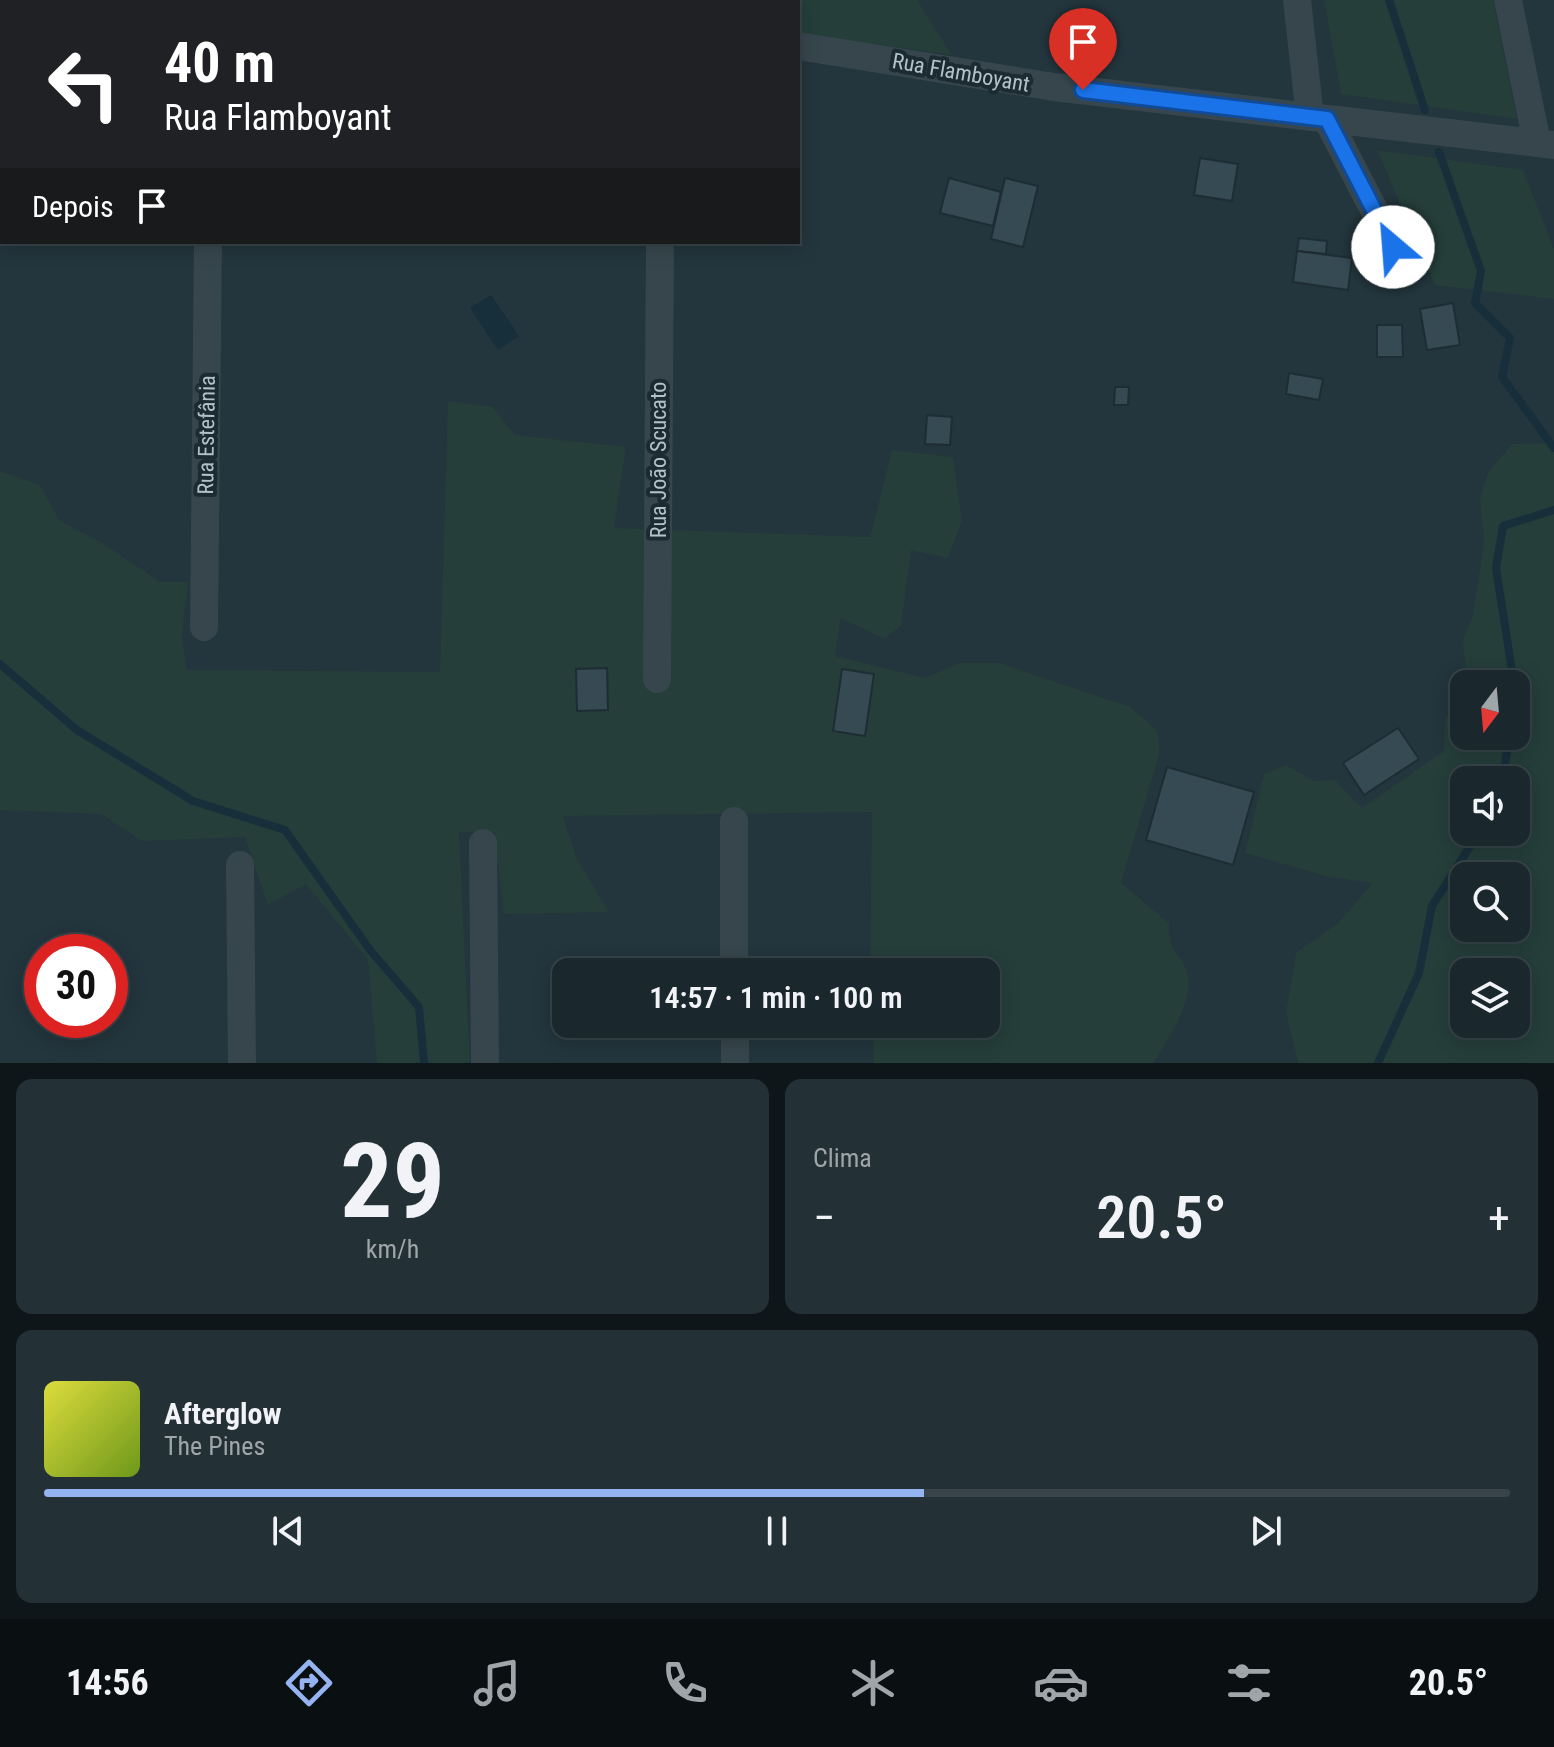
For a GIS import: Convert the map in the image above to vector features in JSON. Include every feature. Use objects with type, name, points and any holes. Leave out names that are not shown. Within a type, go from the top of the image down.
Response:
[{"type":"street","points":[[1297,0],[1318,118],[1406,272]]},
{"type":"street","points":[[1508,0],[1545,144]]},
{"type":"street","name":"Rua Flamboyant","points":[[800,46],[1020,83],[1545,144]]},
{"type":"street","name":"Rua Estefânia","points":[[204,627],[208,244]]},
{"type":"street","name":"Rua João Scucato","points":[[657,679],[660,244]]},
{"type":"street","points":[[734,821],[734,958]]},
{"type":"street","points":[[483,843],[485,1063]]},
{"type":"street","points":[[240,865],[242,1063]]},
{"type":"street","points":[[735,1038],[735,1063]]},
{"type":"green space","points":[[800,0],[917,0],[952,55],[800,33]]},
{"type":"green space","points":[[1324,0],[1493,0],[1517,119],[1341,94]]},
{"type":"green space","points":[[1377,150],[1523,170],[1554,249],[1554,299],[1435,285]]},
{"type":"green space","points":[[448,401],[493,407],[515,435],[626,447],[614,528],[870,537],[892,450],[953,457],[962,521],[948,558],[911,550],[901,626],[884,639],[841,618],[835,656],[925,678],[960,663],[1000,663],[1130,707],[1157,730],[1160,752],[1121,883],[1169,923],[1172,945],[1186,969],[1188,980],[1188,992],[1179,1018],[1153,1063],[874,1063],[873,1038],[1000,1038],[1000,958],[870,958],[872,812],[563,816],[577,859],[609,912],[504,914],[494,832],[459,832],[470,1063],[377,1063],[368,960],[306,884],[268,905],[245,837],[142,841],[101,814],[0,810],[0,471],[40,485],[60,521],[101,542],[160,582],[188,582],[182,637],[187,670],[440,672]]},
{"type":"green space","points":[[1554,443],[1554,1063],[1298,1063],[1286,1012],[1296,953],[1338,923],[1373,883],[1329,877],[1245,853],[1264,774],[1286,765],[1314,781],[1335,780],[1362,808],[1444,751],[1445,718],[1450,713],[1450,750],[1530,750],[1530,670],[1466,670],[1463,639],[1473,615],[1484,542],[1480,499],[1488,472],[1512,444]]},
{"type":"water","points":[[491,295],[519,336],[498,350],[470,308]]},
{"type":"building","points":[[1200,158],[1238,164],[1232,201],[1194,195]]},
{"type":"building","points":[[949,178],[1001,192],[993,226],[940,213]]},
{"type":"building","points":[[1005,178],[1038,186],[1023,247],[991,239]]},
{"type":"building","points":[[1299,238],[1327,241],[1326,254],[1297,251]]},
{"type":"building","points":[[1297,251],[1352,258],[1348,290],[1293,282]]},
{"type":"building","points":[[1453,303],[1460,345],[1427,350],[1420,309]]},
{"type":"building","points":[[1377,325],[1402,325],[1403,357],[1377,357]]},
{"type":"building","points":[[1289,373],[1323,379],[1319,400],[1286,394]]},
{"type":"building","points":[[1115,387],[1129,387],[1128,405],[1114,405]]},
{"type":"building","points":[[927,415],[952,417],[950,445],[925,444]]},
{"type":"building","points":[[607,668],[608,710],[577,711],[576,669]]},
{"type":"building","points":[[842,669],[874,674],[865,736],[833,731]]},
{"type":"building","points":[[1398,728],[1419,759],[1364,795],[1343,763]]},
{"type":"building","points":[[1167,767],[1254,792],[1233,865],[1146,840]]},
{"type":"waterway","points":[[1389,0],[1425,110]]},
{"type":"waterway","points":[[1439,152],[1481,271],[1475,303],[1510,338],[1502,377],[1554,448]]},
{"type":"waterway","points":[[1512,670],[1496,568],[1503,526],[1554,510]]},
{"type":"waterway","points":[[0,664],[77,730],[193,801],[285,830],[370,950],[419,1007],[424,1063]]},
{"type":"waterway","points":[[1505,766],[1507,750]]},
{"type":"waterway","points":[[1378,1063],[1419,973],[1432,906],[1470,846]]},
{"type":"route","points":[[1083,90],[1327,119],[1393,247]]}]
